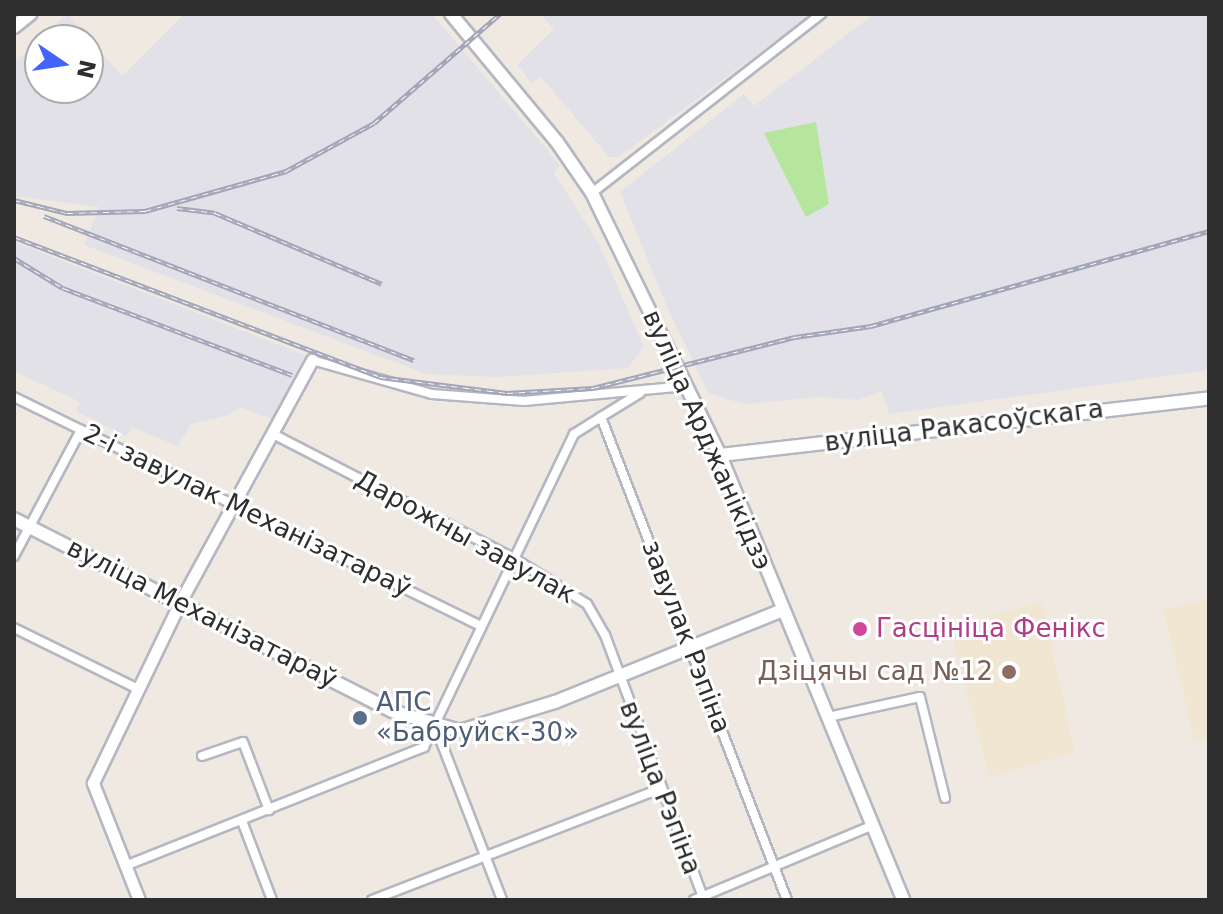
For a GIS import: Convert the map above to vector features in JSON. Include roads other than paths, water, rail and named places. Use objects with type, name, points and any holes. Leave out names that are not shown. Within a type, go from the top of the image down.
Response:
[{"type":"main road","points":[[14,27],[30,14]]},
{"type":"main road","name":"вуліца Арджанікідзэ","points":[[451,14],[557,142],[592,193],[720,455],[903,900]]},
{"type":"main road","name":"вуліца Ракасоўскага","points":[[720,455],[1209,398]]},
{"type":"main road","name":"вуліца Механізатараў","points":[[14,519],[392,711],[435,726],[481,728],[783,610]]},
{"type":"street","points":[[592,193],[821,14]]},
{"type":"street","points":[[139,900],[93,783],[180,602],[312,360],[432,394],[553,401],[686,386]]},
{"type":"street","points":[[125,866],[424,747],[479,625],[574,434],[640,393]]},
{"type":"street","name":"2-і завулак Механізатараў","points":[[14,397],[233,501],[479,625]]},
{"type":"street","name":"завулак Рэпіна","points":[[601,417],[787,900]]},
{"type":"street","points":[[14,556],[81,430]]},
{"type":"street","name":"Дарожны завулак","points":[[273,434],[513,558],[587,604],[605,635],[617,677]]},
{"type":"street","points":[[14,628],[138,689]]},
{"type":"street","name":"вуліца Рэпіна","points":[[617,677],[700,899]]},
{"type":"street","points":[[828,717],[920,697],[945,798]]},
{"type":"street","points":[[435,726],[502,900]]},
{"type":"street","points":[[202,756],[243,742],[269,810]]},
{"type":"street","points":[[372,900],[660,789]]},
{"type":"street","points":[[242,821],[272,900]]},
{"type":"street","points":[[700,899],[873,825]]},
{"type":"railway","points":[[14,200],[67,213],[145,211],[286,171],[374,123],[500,14]]},
{"type":"railway","points":[[177,208],[215,213],[382,284]]},
{"type":"railway","points":[[44,216],[414,360]]},
{"type":"railway","points":[[14,237],[380,377],[507,393],[593,388],[795,337],[871,326],[1209,231]]},
{"type":"railway","points":[[14,258],[63,288],[292,375]]},
{"type":"place","name":"Гасцініца Фенікс","points":[[860,629]]},
{"type":"place","name":"Дзіцячы сад №12","points":[[1009,672]]},
{"type":"place","name":"АПС «Бабруйск-30»","points":[[360,718]]}]
